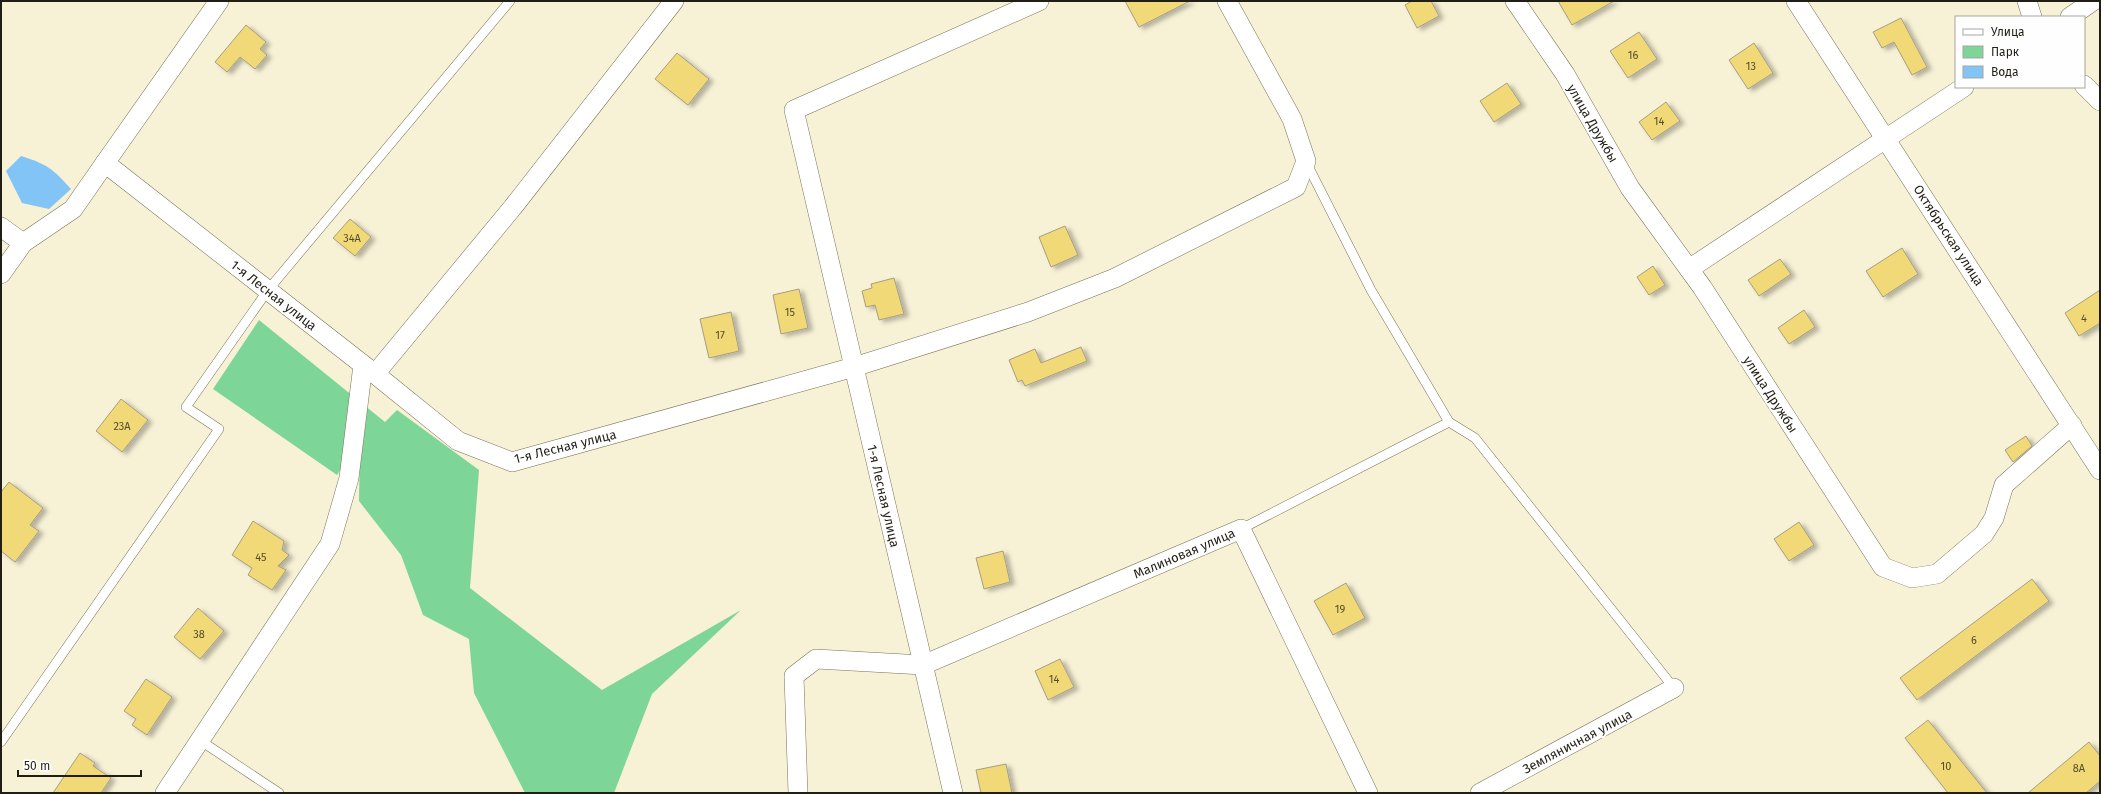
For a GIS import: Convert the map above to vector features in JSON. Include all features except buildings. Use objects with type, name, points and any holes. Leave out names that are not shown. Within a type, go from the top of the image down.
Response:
[{"type":"street","points":[[1,274],[22,243],[73,209],[218,1]]},
{"type":"street","points":[[165,793],[330,544],[349,478],[369,370],[513,207],[674,1]]},
{"type":"street","points":[[1039,1],[794,110],[854,367],[1028,312],[1115,278],[1296,187],[1306,160],[1292,119],[1227,1]]},
{"type":"street","name":"улица Дружбы","points":[[1515,1],[1565,74],[1630,188],[1689,269],[1883,567],[1912,578],[1937,574],[1984,534],[1994,518],[2004,485],[2072,425]]},
{"type":"street","name":"Октябрьская улица","points":[[1796,1],[2100,470]]},
{"type":"street","points":[[2027,1],[2032,16]]},
{"type":"street","points":[[2071,16],[2093,1]]},
{"type":"street","points":[[2085,86],[2100,101]]},
{"type":"street","points":[[1689,269],[1962,88]]},
{"type":"street","name":"1-я Лесная улица","points":[[105,163],[458,441],[512,462],[854,367],[954,793]]},
{"type":"street","points":[[1,227],[22,243]]},
{"type":"street","name":"Малиновая улица","points":[[923,665],[1241,529],[1368,793]]},
{"type":"street","points":[[798,793],[794,676],[816,658],[923,665]]},
{"type":"street","name":"Земляничная улица","points":[[1480,793],[1674,688]]},
{"type":"lane","points":[[1,742],[219,429],[186,407],[268,290],[510,1]]},
{"type":"lane","points":[[1306,160],[1371,290],[1449,422],[1475,438],[1674,688]]},
{"type":"lane","points":[[1241,529],[1449,422]]},
{"type":"lane","points":[[200,740],[279,793]]},
{"type":"green space","points":[[259,320],[385,422],[397,410],[479,470],[470,588],[602,690],[741,610],[652,694],[614,793],[525,793],[474,693],[469,639],[423,615],[401,555],[359,501],[360,440],[337,475],[213,389]]},
{"type":"water","points":[[21,156],[49,168],[71,189],[49,209],[22,203],[6,171]]}]
